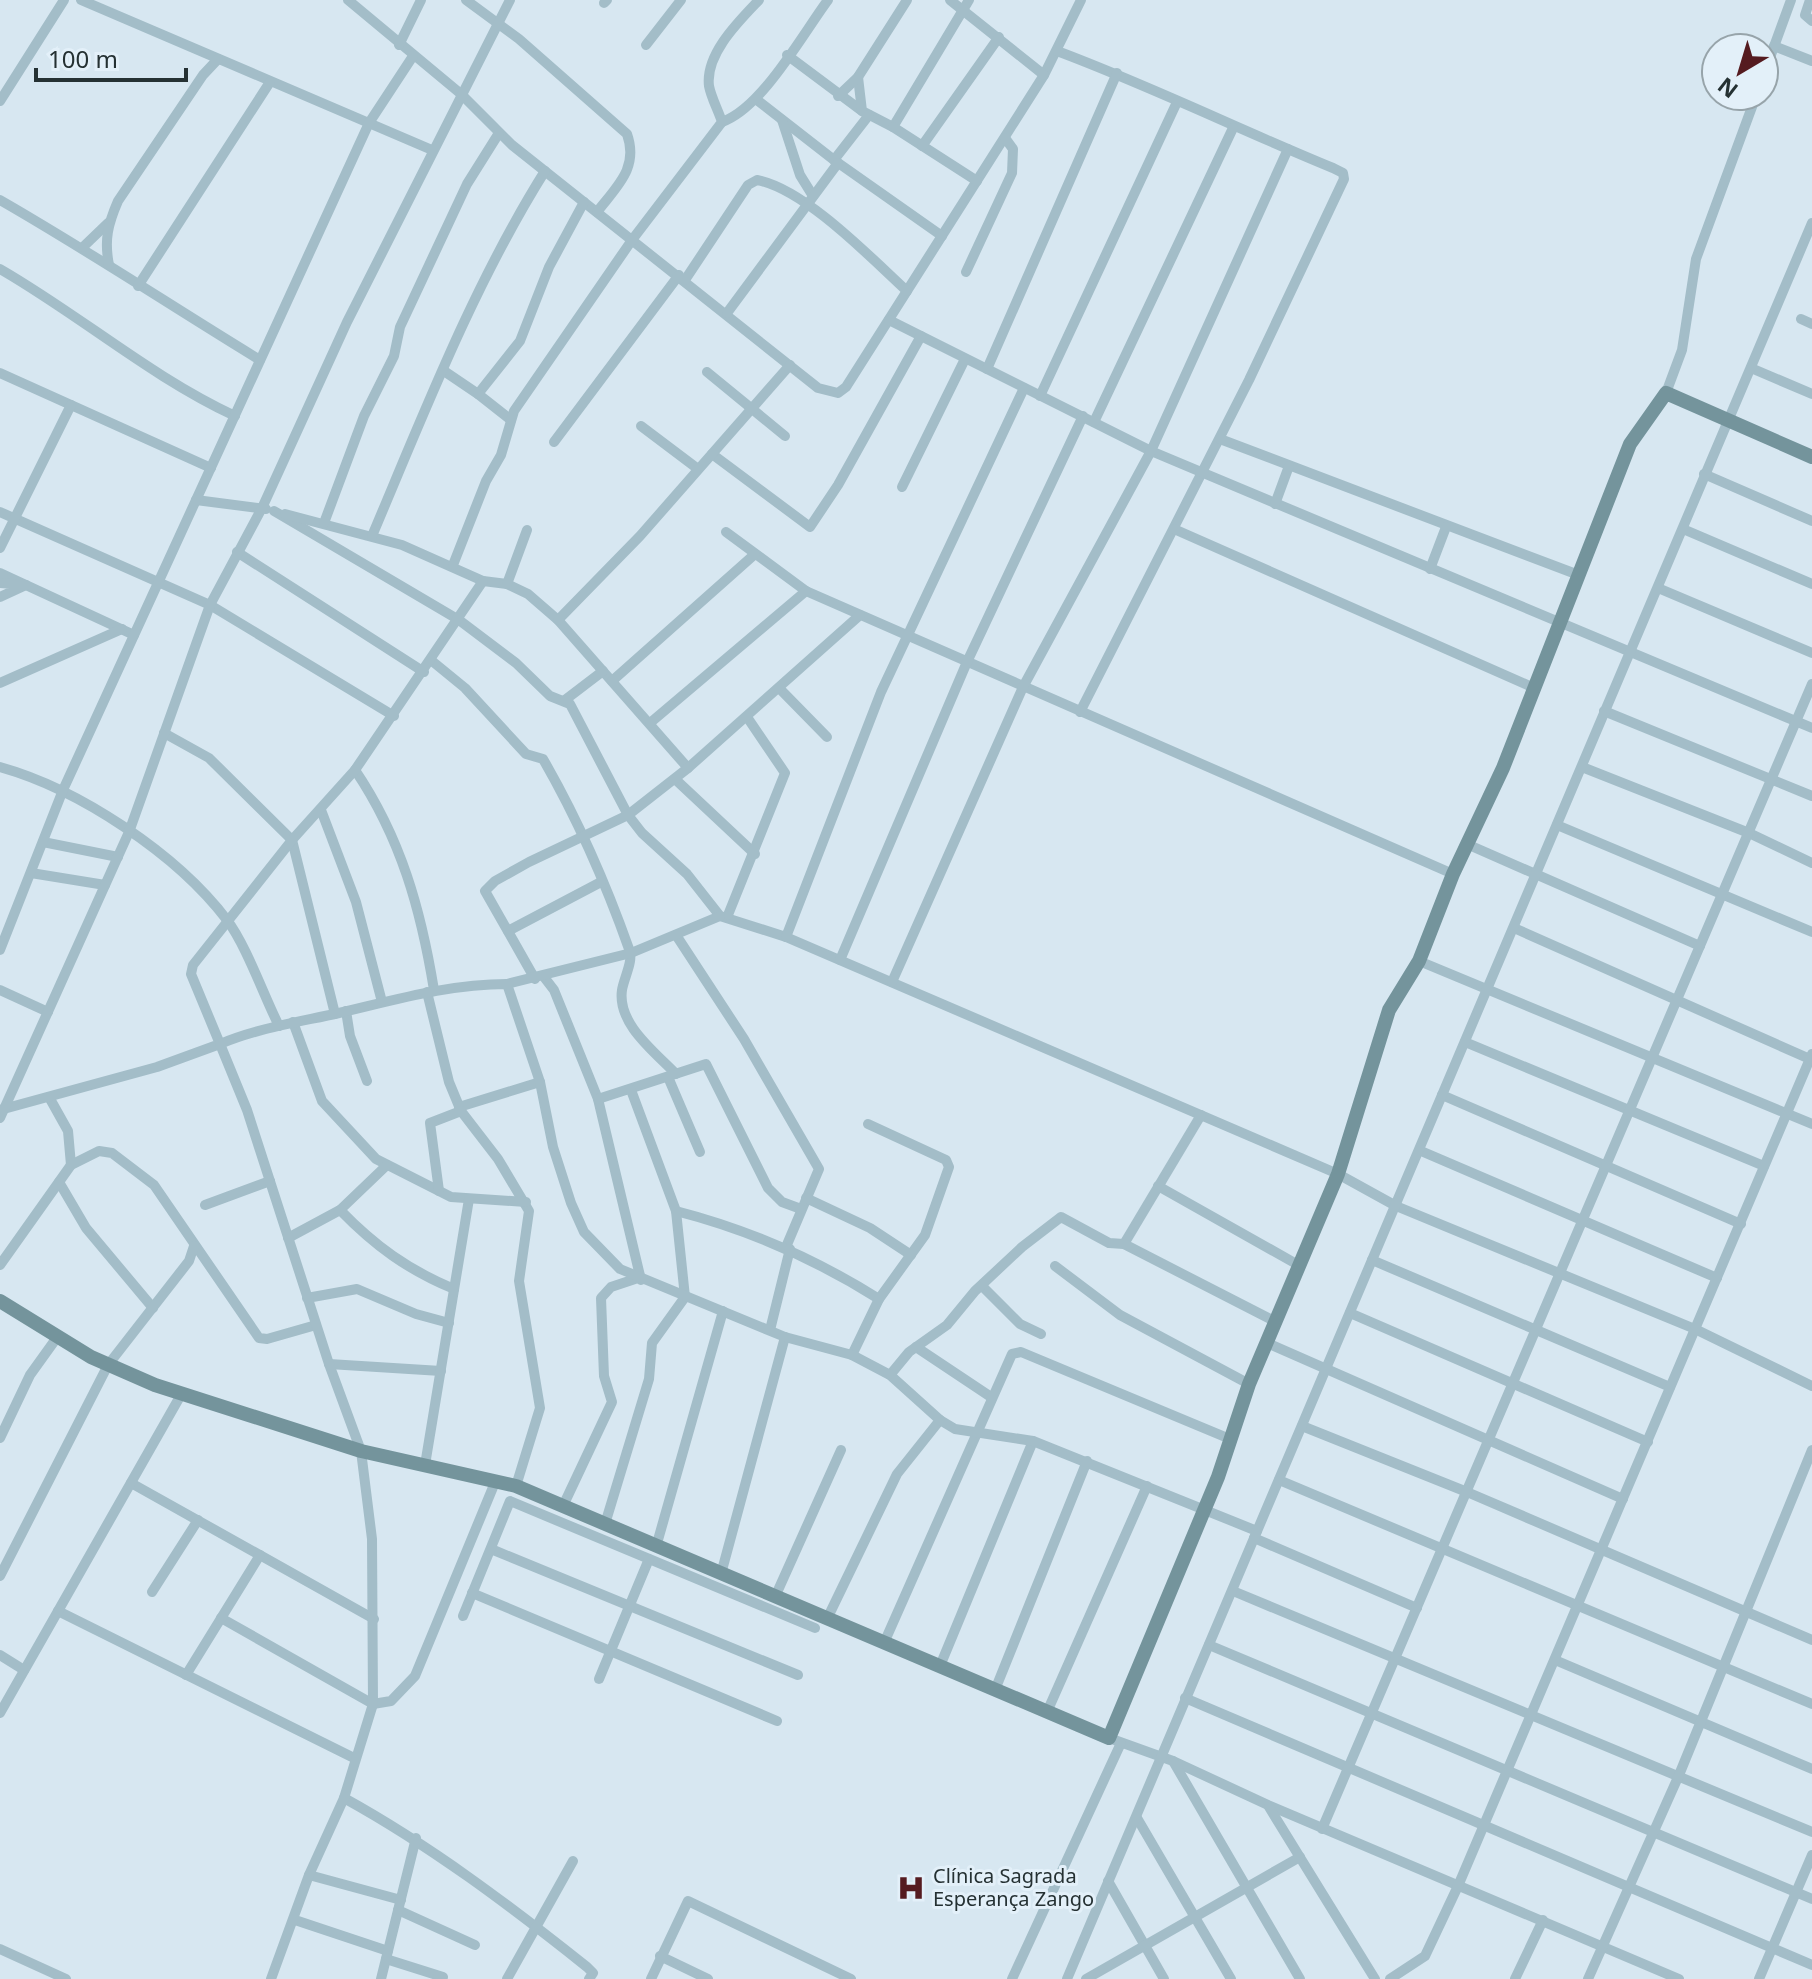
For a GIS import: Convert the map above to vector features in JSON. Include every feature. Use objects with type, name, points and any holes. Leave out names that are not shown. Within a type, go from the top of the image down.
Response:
[{"type":"street","points":[[0,101],[64,0]]},
{"type":"street","points":[[81,0],[432,150]]},
{"type":"street","points":[[348,0],[461,94],[499,133],[545,171],[818,388],[838,393],[846,387],[1044,75],[1081,0]]},
{"type":"street","points":[[399,45],[421,0]]},
{"type":"street","points":[[466,0],[519,39],[627,134],[633,150],[631,163],[597,212]]},
{"type":"street","points":[[1,1113],[129,832],[210,605],[237,552],[268,510],[347,322],[510,0]]},
{"type":"street","points":[[646,45],[681,0]]},
{"type":"street","points":[[722,122],[709,88],[709,76],[728,35],[759,0]]},
{"type":"street","points":[[453,565],[486,481],[501,455],[511,420],[632,240],[722,122],[735,117],[757,100],[828,0]]},
{"type":"street","points":[[838,96],[858,77],[907,0]]},
{"type":"street","points":[[950,0],[966,5],[1044,75]]},
{"type":"street","points":[[1779,32],[1791,0]]},
{"type":"street","points":[[1810,0],[1805,15],[1812,21]]},
{"type":"street","points":[[893,127],[966,5]]},
{"type":"street","points":[[922,146],[999,37]]},
{"type":"street","points":[[1780,48],[1812,61]]},
{"type":"street","points":[[1057,51],[1117,73],[1233,128],[1333,168],[1343,173],[1344,179],[1220,439],[1080,712]]},
{"type":"street","points":[[787,55],[838,96],[977,181]]},
{"type":"street","points":[[0,950],[63,790],[369,123],[413,56]]},
{"type":"street","points":[[109,265],[105,245],[108,223],[118,201],[203,75],[218,59]]},
{"type":"street","points":[[987,369],[1117,73]]},
{"type":"street","points":[[727,313],[810,200],[866,113],[858,77]]},
{"type":"street","points":[[138,286],[270,82]]},
{"type":"street","points":[[757,100],[836,162],[942,236]]},
{"type":"street","points":[[1040,396],[1177,102]]},
{"type":"street","points":[[1012,1979],[1115,1740],[1204,1511],[1249,1384],[1338,1174],[1389,1010],[1419,961],[1453,874],[1503,768],[1576,574],[1630,444],[1666,393],[1682,350],[1696,259],[1750,112]]},
{"type":"street","points":[[782,120],[810,200]]},
{"type":"street","points":[[1094,422],[1233,128]]},
{"type":"street","points":[[324,523],[364,416],[394,356],[400,327],[467,184],[499,133]]},
{"type":"street","points":[[966,272],[1012,173],[1013,149],[1005,138]]},
{"type":"street","points":[[892,982],[1023,687],[1151,451],[1288,149]]},
{"type":"street","points":[[372,536],[444,371],[517,216],[545,171]]},
{"type":"street","points":[[554,442],[682,278],[748,185],[757,180],[810,200],[907,291]]},
{"type":"street","points":[[0,200],[83,247],[138,286],[260,360]]},
{"type":"street","points":[[478,394],[520,341],[549,267],[584,202]]},
{"type":"street","points":[[83,247],[108,223]]},
{"type":"street","points":[[1067,1979],[1421,1151],[1534,874],[1812,223]]},
{"type":"street","points":[[0,269],[62,305],[168,380],[235,416]]},
{"type":"street","points":[[1801,319],[1812,324]]},
{"type":"street","points":[[889,320],[1202,474],[1812,728]]},
{"type":"street","points":[[712,454],[810,527],[838,485],[921,336]]},
{"type":"street","points":[[902,487],[965,359]]},
{"type":"street","points":[[558,620],[640,536],[790,365]]},
{"type":"street","points":[[1751,368],[1812,394]]},
{"type":"street","points":[[444,371],[511,420]]},
{"type":"street","points":[[707,372],[785,436]]},
{"type":"street","points":[[0,373],[211,468]]},
{"type":"street","points":[[786,937],[881,692],[1024,388]]},
{"type":"street","points":[[1666,393],[1812,457]]},
{"type":"street","points":[[0,548],[71,405]]},
{"type":"street","points":[[840,960],[967,662],[1083,416]]},
{"type":"street","points":[[641,426],[698,469]]},
{"type":"street","points":[[1220,439],[1576,574]]},
{"type":"street","points":[[1275,504],[1289,466]]},
{"type":"street","points":[[1704,474],[1812,521]]},
{"type":"street","points":[[196,500],[268,510],[372,536],[453,565],[483,581],[507,584],[528,594],[558,620],[688,768]]},
{"type":"street","points":[[268,510],[459,620],[516,663],[550,696],[565,700],[628,815],[724,916],[786,937],[1338,1174],[1396,1206],[1695,1329],[1812,1386]]},
{"type":"street","points":[[0,512],[210,605],[394,716]]},
{"type":"street","points":[[1430,569],[1446,527]]},
{"type":"street","points":[[1174,529],[1532,687]]},
{"type":"street","points":[[1683,529],[1812,584]]},
{"type":"street","points":[[507,584],[527,530]]},
{"type":"street","points":[[726,532],[806,591],[1453,874]]},
{"type":"street","points":[[237,552],[424,672]]},
{"type":"street","points":[[612,681],[755,554]]},
{"type":"street","points":[[0,573],[134,635]]},
{"type":"street","points":[[271,1979],[309,1875],[344,1798],[373,1704],[372,1539],[361,1451],[329,1364],[247,1110],[191,974],[197,957],[292,840],[355,770],[432,661],[483,581]]},
{"type":"street","points":[[0,583],[26,585]]},
{"type":"street","points":[[0,597],[26,585]]},
{"type":"street","points":[[1658,588],[1812,653]]},
{"type":"street","points":[[650,723],[806,591]]},
{"type":"street","points":[[640,1279],[598,1099],[554,990],[540,978],[485,891],[495,881],[628,815],[688,768],[860,615]]},
{"type":"street","points":[[0,683],[122,629]]},
{"type":"street","points":[[432,661],[465,688],[526,754],[543,759],[581,836],[631,953],[622,990],[623,1012],[672,1076],[700,1152]]},
{"type":"street","points":[[565,700],[603,671]]},
{"type":"street","points":[[1322,1829],[1812,684]]},
{"type":"street","points":[[779,688],[827,737]]},
{"type":"street","points":[[1604,711],[1812,796]]},
{"type":"street","points":[[1,1113],[157,1067],[293,1022],[468,984],[507,984],[540,978],[631,953],[724,916],[755,854],[785,773],[747,717]]},
{"type":"street","points":[[164,733],[209,758],[292,840],[340,1013],[367,1081]]},
{"type":"street","points":[[0,767],[63,790],[129,832],[182,874],[228,922],[279,1026]]},
{"type":"street","points":[[1582,767],[1749,833],[1812,863]]},
{"type":"street","points":[[355,770],[371,793],[406,864],[424,925],[431,991],[449,1082],[460,1109],[526,1202],[529,1220],[519,1281],[540,1408],[516,1486]]},
{"type":"street","points":[[675,779],[755,854]]},
{"type":"street","points":[[321,810],[356,902],[382,1002]]},
{"type":"street","points":[[1557,825],[1812,932]]},
{"type":"street","points":[[43,842],[118,857]]},
{"type":"street","points":[[1469,845],[1700,946]]},
{"type":"street","points":[[31,873],[105,885]]},
{"type":"street","points":[[508,931],[601,882]]},
{"type":"street","points":[[1390,1979],[1425,1956],[1458,1886],[1811,1057],[1676,1002],[1514,928]]},
{"type":"street","points":[[676,935],[744,1039],[815,1160],[820,1174],[801,1209],[788,1248],[770,1330]]},
{"type":"street","points":[[1419,961],[1488,987],[1812,1124]]},
{"type":"street","points":[[507,984],[540,1082],[553,1147],[584,1232],[620,1269],[785,1337],[852,1355],[890,1375],[940,1420],[974,1433],[1033,1441],[1087,1461],[1417,1608]]},
{"type":"street","points":[[0,990],[48,1012]]},
{"type":"street","points":[[293,1022],[322,1101],[366,1151],[451,1197],[526,1202]]},
{"type":"street","points":[[1465,1042],[1764,1166]]},
{"type":"street","points":[[598,1099],[706,1064],[768,1188],[782,1202],[801,1209]]},
{"type":"street","points":[[439,1191],[430,1123],[460,1109],[540,1082]]},
{"type":"street","points":[[605,1524],[649,1379],[652,1343],[685,1297],[676,1211],[631,1090]]},
{"type":"street","points":[[1442,1095],[1741,1224]]},
{"type":"street","points":[[49,1097],[68,1131],[71,1165]]},
{"type":"street","points":[[1124,1244],[1201,1115]]},
{"type":"street","points":[[852,1355],[879,1299],[925,1235],[948,1163],[868,1124]]},
{"type":"street","points":[[0,1265],[71,1165],[99,1151],[112,1153],[137,1169],[154,1185],[259,1338],[267,1339],[316,1325]]},
{"type":"street","points":[[1421,1151],[1717,1278]]},
{"type":"street","points":[[288,1238],[340,1210],[387,1165]]},
{"type":"street","points":[[205,1205],[270,1181]]},
{"type":"street","points":[[59,1182],[86,1228],[153,1308]]},
{"type":"street","points":[[1158,1186],[1300,1266]]},
{"type":"street","points":[[806,1198],[870,1228],[911,1255]]},
{"type":"street","points":[[425,1465],[469,1199]]},
{"type":"street","points":[[340,1210],[388,1255],[412,1271],[454,1289]]},
{"type":"street","points":[[676,1211],[734,1226],[788,1248],[879,1299]]},
{"type":"street","points":[[890,1375],[916,1347],[947,1325],[1022,1247],[1061,1217],[1109,1243],[1124,1244],[1276,1322]]},
{"type":"street","points":[[0,1576],[108,1365],[189,1261],[194,1246]]},
{"type":"street","points":[[1372,1260],[1670,1387]]},
{"type":"street","points":[[1055,1266],[1127,1320],[1249,1384]]},
{"type":"street","points":[[563,1506],[612,1402],[604,1376],[601,1298],[611,1287],[640,1279]]},
{"type":"street","points":[[982,1286],[1020,1324],[1041,1334]]},
{"type":"street","points":[[307,1298],[357,1289],[416,1314],[449,1323]]},
{"type":"street","points":[[0,1301],[108,1365],[182,1393],[361,1451],[516,1486],[605,1524],[652,1553],[721,1574],[775,1597],[821,1624]]},
{"type":"street","points":[[599,1679],[652,1553],[723,1311]]},
{"type":"street","points":[[1350,1313],[1648,1442]]},
{"type":"street","points":[[0,1438],[30,1375],[58,1336]]},
{"type":"street","points":[[721,1574],[785,1337]]},
{"type":"street","points":[[1267,1343],[1623,1499]]},
{"type":"street","points":[[916,1347],[991,1397]]},
{"type":"street","points":[[884,1643],[974,1433],[1012,1354],[1021,1352],[1230,1439]]},
{"type":"street","points":[[329,1364],[441,1371]]},
{"type":"street","points":[[0,1713],[182,1393]]},
{"type":"street","points":[[821,1624],[897,1474],[940,1420]]},
{"type":"street","points":[[1302,1426],[1467,1492],[1812,1640]]},
{"type":"street","points":[[940,1666],[1033,1441]]},
{"type":"street","points":[[775,1597],[841,1450]]},
{"type":"street","points":[[1588,1979],[1679,1775],[1812,1450]]},
{"type":"street","points":[[995,1690],[1087,1461]]},
{"type":"street","points":[[221,1618],[373,1704],[391,1701],[415,1676],[496,1480]]},
{"type":"street","points":[[1279,1480],[1812,1704]]},
{"type":"street","points":[[131,1483],[374,1619]]},
{"type":"street","points":[[1047,1712],[1147,1486]]},
{"type":"street","points":[[463,1616],[510,1501],[652,1553],[821,1624],[884,1643],[1115,1740],[1173,1761],[1322,1829],[1602,1944],[1677,1979]]},
{"type":"street","points":[[152,1592],[198,1520]]},
{"type":"street","points":[[491,1549],[798,1675]]},
{"type":"street","points":[[186,1675],[260,1555]]},
{"type":"street","points":[[1233,1591],[1812,1832]]},
{"type":"street","points":[[472,1593],[777,1721]]},
{"type":"street","points":[[58,1611],[354,1758]]},
{"type":"street","points":[[1209,1645],[1812,1899]]},
{"type":"street","points":[[0,1655],[24,1670]]},
{"type":"street","points":[[1555,1660],[1812,1769]]},
{"type":"street","points":[[1185,1698],[1347,1770],[1631,1886],[1812,1965]]},
{"type":"street","points":[[1173,1761],[1300,1979]]},
{"type":"street","points":[[344,1798],[416,1838],[535,1926],[594,1977]]},
{"type":"street","points":[[1268,1805],[1375,1979]]},
{"type":"street","points":[[1137,1818],[1231,1979]]},
{"type":"street","points":[[381,1979],[416,1838]]},
{"type":"street","points":[[1759,1979],[1812,1855]]},
{"type":"street","points":[[1091,1978],[1300,1857]]},
{"type":"street","points":[[507,1979],[573,1861]]},
{"type":"street","points":[[309,1875],[400,1905],[475,1945]]},
{"type":"street","points":[[1108,1881],[1164,1979]]},
{"type":"street","points":[[651,1979],[688,1901],[851,1979]]},
{"type":"street","points":[[295,1920],[443,1977]]},
{"type":"street","points":[[1515,1979],[1543,1920]]},
{"type":"street","points":[[0,1949],[66,1979]]},
{"type":"street","points":[[660,1956],[708,1979]]},
{"type":"street","points":[[1407,1969],[1413,1979]]},
{"type":"place","name":"Clínica Sagrada Esperança Zango","points":[[911,1888]]}]
